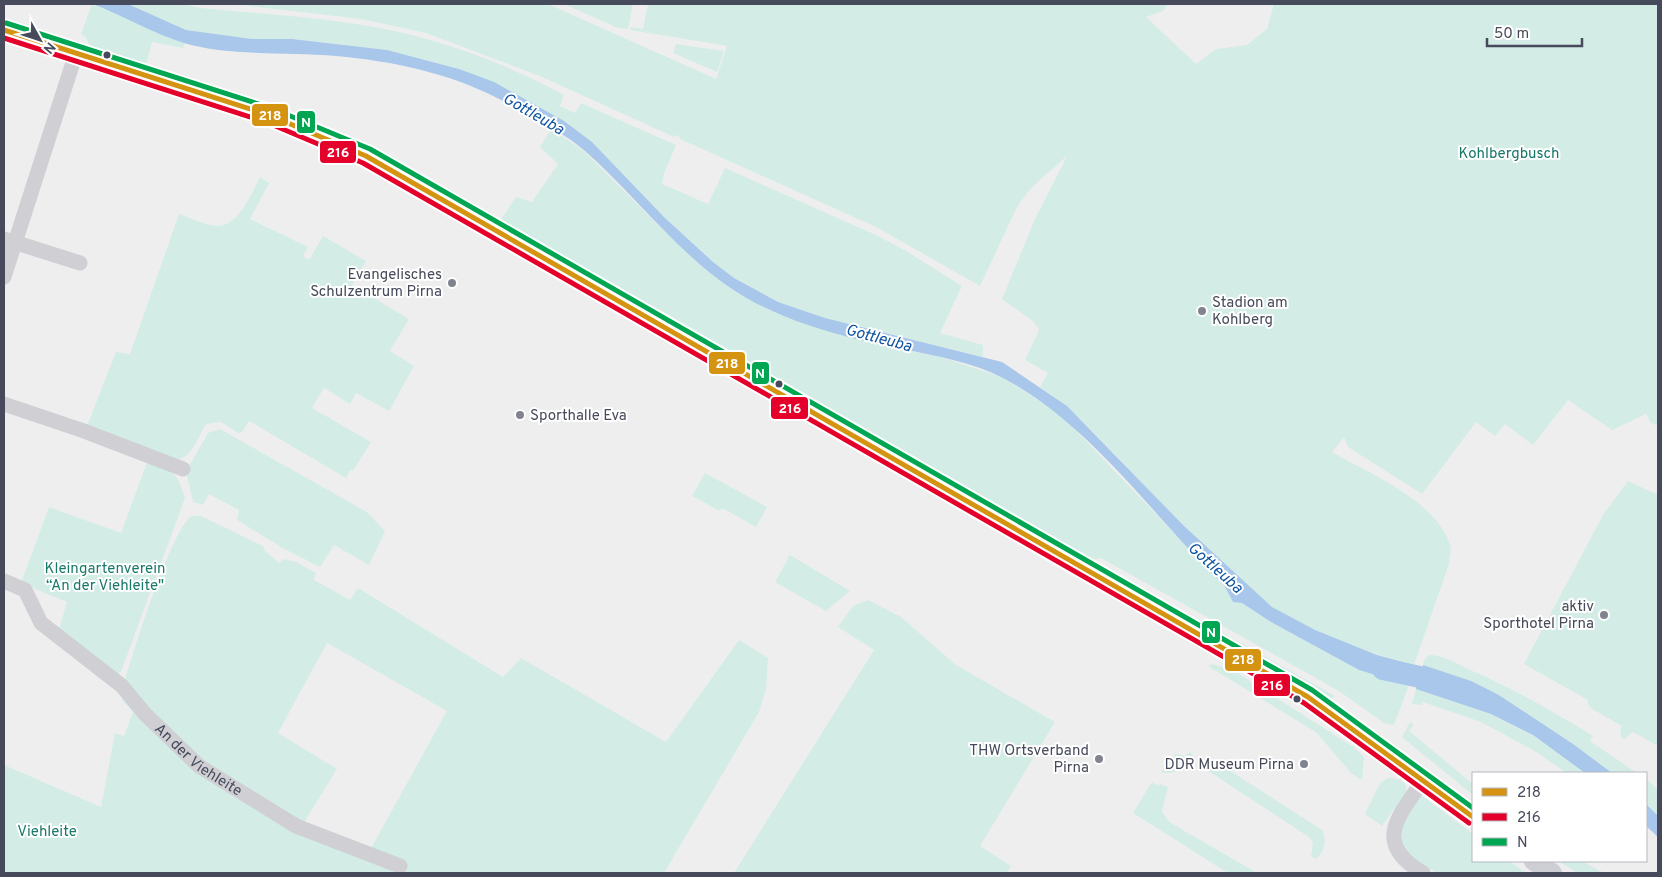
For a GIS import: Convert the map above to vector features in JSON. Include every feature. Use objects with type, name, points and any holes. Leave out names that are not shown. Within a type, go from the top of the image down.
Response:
[{"type":"main road","points":[[4,30],[269,115],[366,156],[1304,695],[1366,737],[1472,816]]},
{"type":"main road","points":[[1536,862],[1552,873]]},
{"type":"street","points":[[4,277],[9,241],[76,53]]},
{"type":"street","points":[[9,241],[80,263]]},
{"type":"street","points":[[4,404],[84,431],[183,469]]},
{"type":"street","name":"An der Viehleite","points":[[4,581],[25,590],[41,623],[122,686],[145,714],[199,766],[296,826],[400,866]]},
{"type":"street","points":[[1422,873],[1407,864],[1393,842],[1395,823],[1423,781]]},
{"type":"green space","points":[[92,4],[185,43],[183,48],[152,42],[146,65],[105,50],[103,54],[100,53],[92,48],[86,37],[81,34]]},
{"type":"green space","points":[[128,4],[184,4],[201,8],[344,22],[427,39],[497,63],[564,95],[560,106],[575,113],[581,103],[676,145],[664,173],[662,184],[708,204],[725,168],[876,235],[906,251],[962,286],[940,333],[983,345],[983,357],[825,318],[778,302],[734,278],[713,262],[664,217],[592,142],[459,69],[387,50],[292,39],[252,39],[186,30]]},
{"type":"green space","name":"Kohlbergbusch","points":[[232,4],[548,4],[716,79],[727,46],[630,30],[631,27],[643,29],[648,4],[1168,4],[1163,11],[1146,17],[1196,64],[1216,49],[1247,45],[1267,29],[1274,4],[1658,4],[1658,426],[1651,423],[1646,414],[1612,430],[1568,400],[1533,445],[1505,424],[1495,436],[1476,422],[1422,494],[1348,447],[1344,437],[1332,452],[1382,479],[1417,502],[1442,529],[1450,545],[1449,564],[1414,665],[1397,660],[1320,633],[1285,616],[1271,606],[1213,555],[1084,423],[1040,387],[1048,373],[1025,360],[1039,330],[1034,322],[1002,299],[1034,221],[1067,156],[1032,187],[1018,205],[980,286],[876,227],[680,139],[680,137],[675,135],[674,137],[542,77],[426,33],[361,19]]},
{"type":"green space","points":[[564,4],[633,4],[628,29],[618,28]]},
{"type":"green space","points":[[676,44],[724,51],[717,72],[673,53]]},
{"type":"green space","points":[[551,129],[583,150],[659,226],[708,270],[736,292],[779,313],[825,330],[900,349],[941,357],[1002,377],[1060,414],[1224,585],[1233,602],[1242,603],[1271,622],[1359,670],[1409,685],[1394,725],[1384,723],[1339,691],[1101,558],[1088,561],[818,406],[819,402],[779,379],[777,382],[500,221],[516,197],[532,202],[558,164],[540,147]]},
{"type":"green space","points":[[260,177],[269,183],[250,219],[308,247],[303,256],[309,260],[323,236],[366,261],[352,285],[409,319],[390,351],[414,366],[389,411],[356,393],[350,404],[324,388],[312,408],[371,442],[353,471],[350,470],[346,478],[249,421],[242,432],[238,433],[221,422],[206,424],[190,452],[181,459],[175,460],[87,426],[116,352],[130,354],[179,214],[208,224],[225,225],[238,215]]},
{"type":"green space","points":[[220,429],[367,512],[385,531],[369,565],[334,545],[320,567],[281,547],[237,520],[239,510],[209,494],[203,505],[193,502],[186,471],[208,433]]},
{"type":"green space","name":"Kleingartenverein “An der Viehleite\"","points":[[148,460],[168,469],[176,477],[185,498],[121,672],[118,674],[58,633],[67,602],[21,583],[49,507],[121,533]]},
{"type":"green space","points":[[705,473],[767,507],[756,527],[722,508],[720,511],[692,496]]},
{"type":"green space","name":"aktiv Sporthotel Pirna","points":[[1628,481],[1658,495],[1658,746],[1633,732],[1624,739],[1622,738],[1620,730],[1622,726],[1592,709],[1588,704],[1588,700],[1524,664],[1603,515]]},
{"type":"green space","name":"Viehleite","points":[[191,516],[201,516],[263,546],[265,551],[279,563],[284,559],[296,562],[316,573],[314,580],[350,600],[358,588],[503,677],[521,658],[666,742],[739,640],[768,658],[766,689],[759,712],[664,873],[4,873],[4,765],[101,807],[115,733],[124,736],[133,712],[122,700],[123,694],[178,752],[220,786],[269,816],[296,829],[351,852],[404,870],[405,866],[370,850],[447,711],[327,643],[278,733],[337,769],[303,824],[251,796],[202,763],[156,722],[127,685],[126,676],[145,616],[173,544]]},
{"type":"green space","points":[[790,555],[850,591],[826,611],[775,582]]},
{"type":"green space","points":[[1095,565],[1102,565],[1335,696],[1332,699],[1311,690]]},
{"type":"green space","points":[[868,600],[901,617],[956,665],[1055,722],[980,846],[1011,866],[1007,873],[734,873],[874,650],[838,627],[853,606]]},
{"type":"green space","points":[[1429,655],[1439,656],[1454,662],[1547,709],[1593,736],[1590,741],[1636,772],[1611,772],[1573,744],[1499,695],[1423,665]]},
{"type":"green space","points":[[1212,664],[1233,670],[1355,748],[1364,757],[1362,780],[1351,773],[1317,733],[1208,666]]},
{"type":"green space","points":[[1416,689],[1491,714],[1533,735],[1584,772],[1566,772],[1533,750],[1481,722],[1423,702],[1421,705],[1412,704]]},
{"type":"green space","points":[[1410,722],[1414,724],[1409,731],[1472,783],[1472,794],[1402,737]]},
{"type":"green space","points":[[1190,752],[1193,754],[1179,769],[1171,773],[1161,772],[1175,754],[1185,756]]},
{"type":"green space","points":[[1212,759],[1322,830],[1324,845],[1319,856],[1316,859],[1311,856],[1313,843],[1309,837],[1205,769]]},
{"type":"green space","points":[[1388,778],[1396,779],[1405,784],[1406,792],[1398,808],[1395,807],[1382,826],[1365,814],[1380,783]]},
{"type":"green space","points":[[1647,780],[1658,790],[1658,816],[1647,805]]},
{"type":"green space","points":[[1152,782],[1158,786],[1160,784],[1168,787],[1162,811],[1169,822],[1257,873],[1228,873],[1133,813]]},
{"type":"green space","points":[[1421,795],[1472,833],[1472,862],[1510,862],[1526,873],[1437,873],[1403,852],[1400,828]]},
{"type":"green space","points":[[1560,862],[1584,862],[1604,873],[1578,873]]},
{"type":"water","points":[[93,4],[128,4],[186,30],[252,39],[292,39],[387,50],[459,69],[494,82],[564,121],[592,142],[664,217],[713,262],[734,278],[778,302],[825,318],[1002,362],[1067,406],[1184,526],[1272,607],[1315,630],[1377,655],[1414,665],[1409,685],[1359,670],[1271,622],[1242,603],[1233,602],[1224,585],[1093,446],[1035,398],[991,372],[941,357],[881,345],[816,328],[773,312],[754,302],[714,276],[694,259],[585,151],[559,132],[506,102],[458,81],[419,69],[378,61],[337,56],[239,52],[210,49],[184,43]]},
{"type":"water","points":[[1423,665],[1471,681],[1499,695],[1573,744],[1611,772],[1584,772],[1533,735],[1491,714],[1416,689]]},
{"type":"water","points":[[1647,805],[1658,816],[1658,837],[1647,827]]},
{"type":"waterway","name":"Gottleuba","points":[[1383,669],[1420,677],[1448,687]]},
{"type":"transit line","name":"N","points":[[6,23],[271,108],[370,149],[1312,690],[1472,807]]},
{"type":"transit line","name":"218","points":[[4,30],[269,115],[366,156],[1308,697],[1472,816]]},
{"type":"transit line","name":"216","points":[[4,38],[266,122],[363,163],[1304,703],[1469,823]]},
{"type":"place","name":"Evangelisches Schulzentrum Pirna","points":[[452,283]]},
{"type":"place","name":"Stadion am Kohlberg","points":[[1202,311]]},
{"type":"place","name":"Sporthalle Eva","points":[[520,415]]},
{"type":"place","name":"aktiv Sporthotel Pirna","points":[[1604,615]]},
{"type":"place","name":"THW Ortsverband Pirna","points":[[1099,759]]},
{"type":"place","name":"DDR Museum Pirna","points":[[1304,764]]}]
